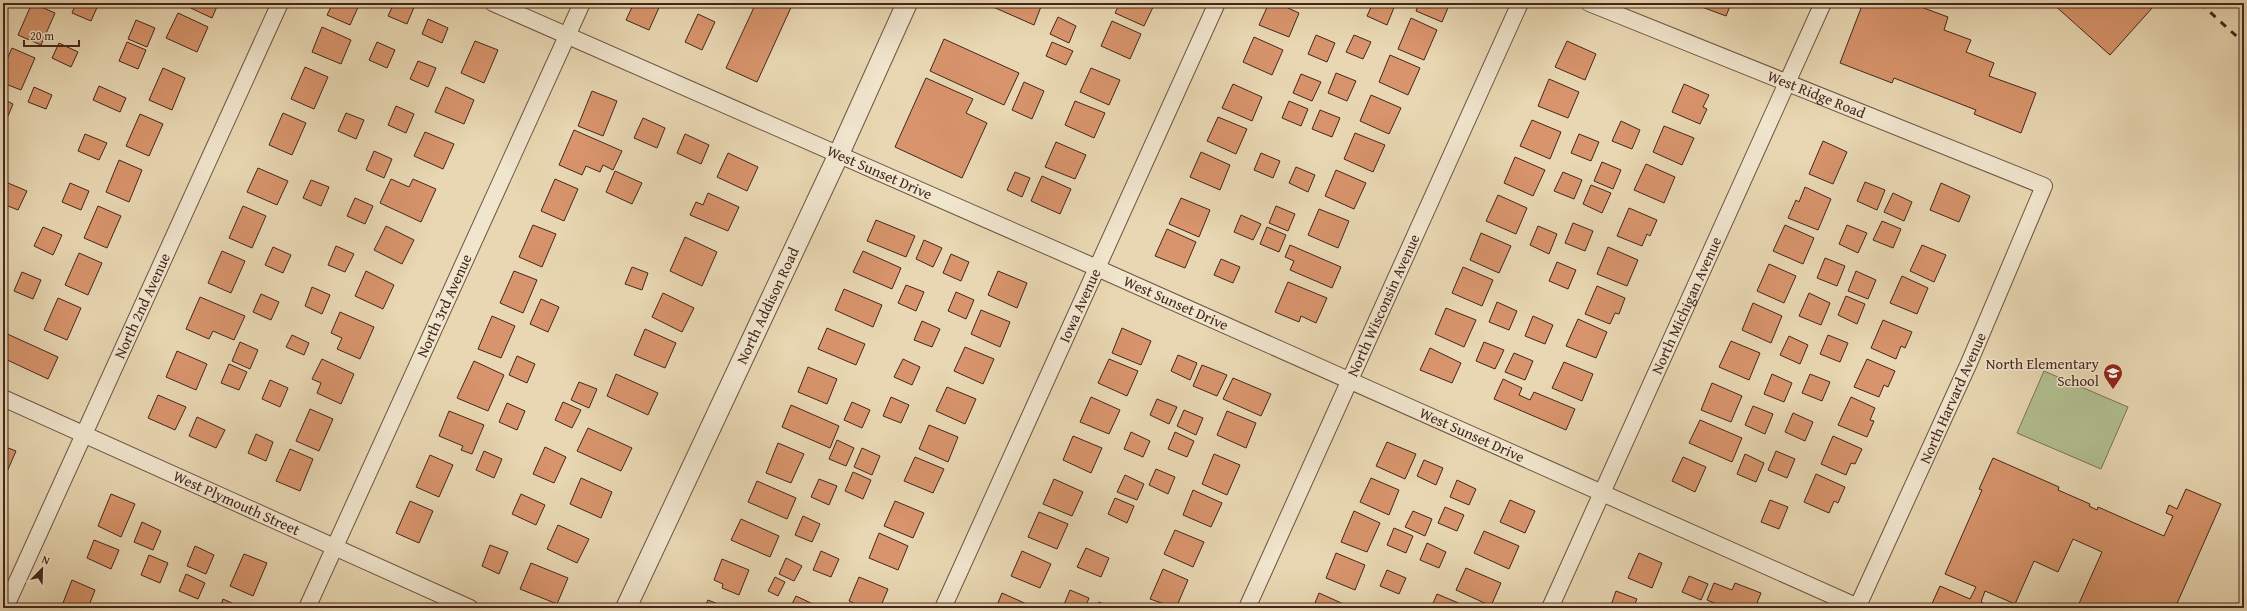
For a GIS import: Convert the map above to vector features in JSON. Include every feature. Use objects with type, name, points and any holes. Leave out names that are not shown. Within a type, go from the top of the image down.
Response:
[{"type":"street","name":"North 2nd Avenue","points":[[5,608],[280,3]]},
{"type":"street","name":"West Sunset Drive","points":[[493,3],[838,156],[1097,268],[1858,608]]},
{"type":"street","name":"North 3rd Avenue","points":[[306,608],[582,3]]},
{"type":"street","name":"North Addison Road","points":[[626,608],[838,156],[907,3]]},
{"type":"street","name":"Iowa Avenue","points":[[943,608],[1217,3]]},
{"type":"street","name":"North Wisconsin Avenue","points":[[1247,608],[1520,3]]},
{"type":"street","name":"West Ridge Road","points":[[1589,3],[2044,186]]},
{"type":"street","name":"North Michigan Avenue","points":[[1550,608],[1823,3]]},
{"type":"street","name":"North Harvard Avenue","points":[[1858,608],[1969,363],[2044,186]]},
{"type":"street","name":"West Plymouth Street","points":[[3,398],[470,608]]},
{"type":"green space","points":[[2044,371],[2128,407],[2101,469],[2017,433]]},
{"type":"building","points":[[32,3],[55,13],[41,45],[18,35]]},
{"type":"building","points":[[76,3],[99,3],[91,21],[72,13]]},
{"type":"building","points":[[180,3],[223,3],[222,6],[218,4],[212,18]]},
{"type":"building","points":[[333,3],[360,3],[350,25],[327,15]]},
{"type":"building","points":[[394,3],[410,3],[415,5],[407,24],[388,16]]},
{"type":"building","points":[[634,3],[661,3],[649,30],[626,20]]},
{"type":"building","points":[[756,3],[793,3],[757,82],[726,68]]},
{"type":"building","points":[[984,3],[1039,3],[1042,4],[1034,25]]},
{"type":"building","points":[[1120,3],[1155,3],[1144,26],[1115,13]]},
{"type":"building","points":[[1269,3],[1277,3],[1299,13],[1289,37],[1259,25]]},
{"type":"building","points":[[1373,3],[1389,3],[1395,5],[1387,25],[1367,16]]},
{"type":"building","points":[[1419,3],[1450,3],[1442,22],[1416,11]]},
{"type":"building","points":[[1691,3],[1730,3],[1731,4],[1726,16]]},
{"type":"building","points":[[1863,3],[1922,3],[1921,7],[1948,17],[1944,30],[1971,40],[1966,52],[1994,63],[1989,76],[2036,93],[2021,133],[1974,114],[1976,110],[1894,78],[1892,83],[1840,63]]},
{"type":"building","points":[[2052,3],[2149,3],[2153,7],[2110,55]]},
{"type":"building","points":[[178,13],[208,27],[197,52],[166,38]]},
{"type":"building","points":[[698,14],[715,22],[702,50],[685,42]]},
{"type":"building","points":[[1058,17],[1076,26],[1069,43],[1050,34]]},
{"type":"building","points":[[1411,18],[1437,30],[1424,60],[1398,49]]},
{"type":"building","points":[[428,19],[448,28],[442,43],[422,34]]},
{"type":"building","points":[[136,20],[155,28],[147,47],[128,39]]},
{"type":"building","points":[[1112,21],[1141,34],[1130,59],[1101,46]]},
{"type":"building","points":[[322,27],[351,40],[341,64],[312,52]]},
{"type":"building","points":[[1316,35],[1335,43],[1327,62],[1308,54]]},
{"type":"building","points":[[1354,35],[1371,42],[1363,59],[1346,52]]},
{"type":"building","points":[[1254,37],[1283,50],[1272,75],[1243,62]]},
{"type":"building","points":[[944,39],[1019,73],[1004,105],[930,71]]},
{"type":"building","points":[[475,41],[498,50],[484,83],[461,73]]},
{"type":"building","points":[[1567,41],[1596,54],[1585,80],[1555,67]]},
{"type":"building","points":[[127,42],[146,50],[138,69],[119,61]]},
{"type":"building","points":[[377,42],[395,50],[387,68],[369,60]]},
{"type":"building","points":[[1052,42],[1073,51],[1066,65],[1046,56]]},
{"type":"building","points":[[59,43],[78,52],[71,67],[52,58]]},
{"type":"building","points":[[12,48],[35,58],[21,90],[3,83],[3,68]]},
{"type":"building","points":[[1390,55],[1420,68],[1408,95],[1379,82]]},
{"type":"building","points":[[418,61],[436,68],[428,87],[410,79]]},
{"type":"building","points":[[305,67],[328,77],[314,109],[291,99]]},
{"type":"building","points":[[163,68],[185,78],[172,110],[149,100]]},
{"type":"building","points":[[1091,68],[1120,80],[1109,105],[1080,92]]},
{"type":"building","points":[[1336,73],[1356,81],[1347,101],[1328,93]]},
{"type":"building","points":[[1301,74],[1321,82],[1312,101],[1293,93]]},
{"type":"building","points":[[926,78],[973,99],[966,113],[987,123],[962,178],[895,147]]},
{"type":"building","points":[[1549,79],[1579,92],[1568,118],[1538,106]]},
{"type":"building","points":[[1024,82],[1044,91],[1032,119],[1012,110]]},
{"type":"building","points":[[1233,84],[1262,97],[1252,121],[1222,108]]},
{"type":"building","points":[[1684,84],[1709,95],[1703,107],[1707,109],[1700,124],[1672,112]]},
{"type":"building","points":[[99,86],[126,98],[120,112],[93,100]]},
{"type":"building","points":[[34,87],[52,95],[46,109],[28,102]]},
{"type":"building","points":[[446,87],[474,100],[464,124],[435,112]]},
{"type":"building","points":[[592,91],[617,101],[603,136],[578,126]]},
{"type":"building","points":[[1371,95],[1401,108],[1389,134],[1360,121]]},
{"type":"building","points":[[3,99],[13,104],[3,128]]},
{"type":"building","points":[[1075,101],[1105,113],[1094,138],[1065,125]]},
{"type":"building","points":[[1289,101],[1308,109],[1301,126],[1282,118]]},
{"type":"building","points":[[396,106],[414,114],[406,133],[388,125]]},
{"type":"building","points":[[1320,110],[1340,118],[1332,137],[1312,129]]},
{"type":"building","points":[[283,113],[306,123],[292,155],[269,145]]},
{"type":"building","points":[[346,113],[364,120],[356,139],[338,131]]},
{"type":"building","points":[[140,114],[163,124],[149,156],[126,146]]},
{"type":"building","points":[[1218,117],[1247,129],[1236,154],[1207,141]]},
{"type":"building","points":[[643,118],[665,128],[657,148],[634,138]]},
{"type":"building","points":[[1532,120],[1561,132],[1550,159],[1520,146]]},
{"type":"building","points":[[1621,121],[1640,130],[1632,149],[1612,141]]},
{"type":"building","points":[[1664,126],[1694,138],[1682,165],[1653,152]]},
{"type":"building","points":[[574,130],[622,151],[613,170],[603,165],[600,172],[586,166],[582,175],[559,165]]},
{"type":"building","points":[[425,132],[454,144],[443,169],[414,156]]},
{"type":"building","points":[[1355,133],[1385,145],[1373,172],[1344,159]]},
{"type":"building","points":[[85,134],[107,143],[99,160],[78,151]]},
{"type":"building","points":[[685,134],[709,145],[701,164],[677,153]]},
{"type":"building","points":[[1579,134],[1599,142],[1591,161],[1571,153]]},
{"type":"building","points":[[1823,141],[1847,152],[1833,184],[1809,174]]},
{"type":"building","points":[[1056,142],[1086,155],[1075,179],[1045,167]]},
{"type":"building","points":[[374,151],[392,159],[384,178],[366,170]]},
{"type":"building","points":[[1201,152],[1230,165],[1220,190],[1190,177]]},
{"type":"building","points":[[728,153],[758,167],[747,191],[717,177]]},
{"type":"building","points":[[1261,153],[1280,161],[1273,178],[1254,170]]},
{"type":"building","points":[[1515,157],[1545,170],[1533,196],[1504,183]]},
{"type":"building","points":[[119,160],[142,170],[129,202],[106,192]]},
{"type":"building","points":[[1602,162],[1621,170],[1613,189],[1594,181]]},
{"type":"building","points":[[1646,164],[1675,177],[1664,203],[1634,190]]},
{"type":"building","points":[[1296,167],[1315,175],[1308,192],[1289,183]]},
{"type":"building","points":[[258,168],[288,181],[277,205],[247,192]]},
{"type":"building","points":[[1336,170],[1366,183],[1354,209],[1325,196]]},
{"type":"building","points":[[615,171],[642,183],[632,204],[606,192]]},
{"type":"building","points":[[1015,172],[1030,178],[1022,197],[1007,190]]},
{"type":"building","points":[[1563,172],[1582,180],[1574,199],[1554,191]]},
{"type":"building","points":[[1042,176],[1071,189],[1060,214],[1031,201]]},
{"type":"building","points":[[391,179],[409,187],[413,179],[436,189],[421,222],[380,203]]},
{"type":"building","points":[[555,179],[578,189],[564,221],[541,211]]},
{"type":"building","points":[[311,180],[329,187],[321,206],[303,198]]},
{"type":"building","points":[[1865,182],[1885,190],[1877,210],[1857,201]]},
{"type":"building","points":[[8,183],[27,191],[18,210],[3,204],[3,194]]},
{"type":"building","points":[[70,183],[89,191],[81,210],[62,202]]},
{"type":"building","points":[[1941,183],[1970,196],[1959,222],[1930,210]]},
{"type":"building","points":[[1591,185],[1611,193],[1602,213],[1583,204]]},
{"type":"building","points":[[1805,187],[1831,199],[1818,230],[1788,218],[1796,200],[1799,202]]},
{"type":"building","points":[[708,193],[739,207],[728,231],[690,215],[696,202],[703,205]]},
{"type":"building","points":[[1893,193],[1912,202],[1904,221],[1884,212]]},
{"type":"building","points":[[1498,195],[1527,208],[1516,234],[1486,221]]},
{"type":"building","points":[[355,198],[373,206],[365,224],[347,216]]},
{"type":"building","points":[[1181,198],[1210,210],[1199,237],[1169,224]]},
{"type":"building","points":[[98,206],[121,216],[107,248],[84,238]]},
{"type":"building","points":[[243,206],[266,216],[252,248],[229,238]]},
{"type":"building","points":[[1276,206],[1295,214],[1288,231],[1269,223]]},
{"type":"building","points":[[1629,208],[1657,220],[1650,236],[1647,234],[1642,246],[1617,236]]},
{"type":"building","points":[[1319,209],[1349,221],[1338,248],[1308,235]]},
{"type":"building","points":[[1241,215],[1261,224],[1253,240],[1234,232]]},
{"type":"building","points":[[876,220],[915,236],[906,257],[867,241]]},
{"type":"building","points":[[1882,221],[1901,229],[1893,248],[1873,240]]},
{"type":"building","points":[[1573,223],[1593,231],[1585,251],[1565,243]]},
{"type":"building","points":[[533,225],[556,234],[542,267],[519,257]]},
{"type":"building","points":[[1785,225],[1814,238],[1803,264],[1773,251]]},
{"type":"building","points":[[1847,225],[1867,233],[1858,253],[1839,244]]},
{"type":"building","points":[[386,226],[414,240],[402,264],[374,250]]},
{"type":"building","points":[[1538,226],[1557,234],[1549,254],[1530,245]]},
{"type":"building","points":[[43,227],[62,235],[53,255],[34,246]]},
{"type":"building","points":[[1267,227],[1286,235],[1279,252],[1260,244]]},
{"type":"building","points":[[1167,229],[1196,242],[1185,268],[1155,256]]},
{"type":"building","points":[[1481,233],[1511,246],[1499,273],[1470,260]]},
{"type":"building","points":[[685,237],[717,252],[702,286],[670,271]]},
{"type":"building","points":[[924,240],[942,248],[933,267],[916,259]]},
{"type":"building","points":[[1290,245],[1341,267],[1332,288],[1290,270],[1294,261],[1285,257]]},
{"type":"building","points":[[1922,245],[1946,255],[1934,282],[1910,271]]},
{"type":"building","points":[[336,246],[354,254],[345,272],[328,265]]},
{"type":"building","points":[[273,247],[291,255],[283,273],[265,265]]},
{"type":"building","points":[[1608,247],[1638,260],[1627,286],[1597,274]]},
{"type":"building","points":[[222,251],[245,261],[231,293],[208,283]]},
{"type":"building","points":[[863,251],[901,268],[892,289],[853,272]]},
{"type":"building","points":[[79,253],[102,263],[88,295],[65,285]]},
{"type":"building","points":[[951,254],[969,262],[961,281],[943,273]]},
{"type":"building","points":[[1825,258],[1845,266],[1837,286],[1817,278]]},
{"type":"building","points":[[1221,259],[1240,267],[1233,283],[1214,275]]},
{"type":"building","points":[[1557,262],[1576,270],[1568,289],[1549,281]]},
{"type":"building","points":[[1769,264],[1796,276],[1784,303],[1757,291]]},
{"type":"building","points":[[632,267],[648,273],[642,290],[625,284]]},
{"type":"building","points":[[1463,267],[1493,280],[1482,306],[1452,293]]},
{"type":"building","points":[[366,271],[394,285],[383,309],[355,296]]},
{"type":"building","points":[[514,271],[537,280],[523,313],[500,303]]},
{"type":"building","points":[[998,271],[1027,283],[1017,308],[988,295]]},
{"type":"building","points":[[1856,271],[1876,280],[1868,299],[1848,291]]},
{"type":"building","points":[[22,272],[41,280],[33,299],[14,291]]},
{"type":"building","points":[[1902,276],[1928,288],[1917,314],[1890,303]]},
{"type":"building","points":[[1288,282],[1327,298],[1316,323],[1301,316],[1299,322],[1275,312]]},
{"type":"building","points":[[906,285],[924,292],[916,311],[898,303]]},
{"type":"building","points":[[1597,286],[1625,298],[1619,314],[1615,313],[1610,324],[1585,314]]},
{"type":"building","points":[[312,287],[330,295],[322,314],[305,306]]},
{"type":"building","points":[[844,289],[882,305],[873,327],[835,310]]},
{"type":"building","points":[[956,292],[974,300],[966,319],[948,311]]},
{"type":"building","points":[[663,293],[694,308],[682,332],[652,317]]},
{"type":"building","points":[[1809,293],[1830,303],[1821,325],[1799,316]]},
{"type":"building","points":[[261,294],[279,302],[271,320],[253,312]]},
{"type":"building","points":[[1846,296],[1865,304],[1857,324],[1838,315]]},
{"type":"building","points":[[200,297],[245,316],[234,340],[213,331],[209,339],[186,329]]},
{"type":"building","points":[[58,298],[81,308],[67,340],[44,330]]},
{"type":"building","points":[[541,299],[559,307],[548,332],[530,324]]},
{"type":"building","points":[[1497,302],[1517,311],[1509,330],[1489,322]]},
{"type":"building","points":[[1753,303],[1782,316],[1771,343],[1742,330]]},
{"type":"building","points":[[1446,308],[1476,320],[1464,347],[1435,334]]},
{"type":"building","points":[[981,310],[1010,322],[1000,347],[971,334]]},
{"type":"building","points":[[340,312],[374,327],[360,359],[337,349],[342,338],[331,333]]},
{"type":"building","points":[[492,316],[515,326],[501,358],[478,349]]},
{"type":"building","points":[[1533,316],[1553,325],[1545,344],[1525,336]]},
{"type":"building","points":[[1578,319],[1607,332],[1596,358],[1566,346]]},
{"type":"building","points":[[1883,320],[1912,332],[1905,348],[1901,346],[1896,359],[1871,348]]},
{"type":"building","points":[[922,321],[940,329],[932,347],[914,340]]},
{"type":"building","points":[[827,328],[865,344],[856,365],[818,349]]},
{"type":"building","points":[[1122,328],[1151,341],[1141,365],[1112,353]]},
{"type":"building","points":[[645,329],[676,343],[665,368],[634,355]]},
{"type":"building","points":[[3,332],[58,357],[48,379],[3,358]]},
{"type":"building","points":[[292,335],[309,343],[304,355],[286,347]]},
{"type":"building","points":[[1828,335],[1848,343],[1840,362],[1820,354]]},
{"type":"building","points":[[1789,336],[1808,345],[1800,364],[1780,355]]},
{"type":"building","points":[[1731,341],[1760,353],[1749,380],[1719,367]]},
{"type":"building","points":[[240,342],[258,350],[250,369],[232,361]]},
{"type":"building","points":[[1484,342],[1504,350],[1495,369],[1476,361]]},
{"type":"building","points":[[965,347],[994,359],[983,384],[954,371]]},
{"type":"building","points":[[1430,348],[1461,363],[1452,383],[1420,370]]},
{"type":"building","points":[[177,351],[207,364],[196,390],[166,377]]},
{"type":"building","points":[[1514,353],[1533,361],[1525,380],[1505,372]]},
{"type":"building","points":[[1178,355],[1197,363],[1190,380],[1171,371]]},
{"type":"building","points":[[517,356],[535,364],[527,383],[509,375]]},
{"type":"building","points":[[322,359],[354,374],[341,404],[317,393],[321,383],[312,379]]},
{"type":"building","points":[[903,359],[920,367],[912,385],[894,377]]},
{"type":"building","points":[[1109,359],[1138,371],[1127,396],[1098,383]]},
{"type":"building","points":[[1867,359],[1895,371],[1888,387],[1884,385],[1879,397],[1854,387]]},
{"type":"building","points":[[474,361],[504,375],[488,411],[457,398]]},
{"type":"building","points":[[1564,362],[1593,374],[1582,401],[1552,388]]},
{"type":"building","points":[[229,364],[247,372],[239,390],[221,383]]},
{"type":"building","points":[[1202,365],[1227,375],[1217,396],[1193,386]]},
{"type":"building","points":[[808,367],[837,379],[827,404],[798,392]]},
{"type":"building","points":[[616,374],[658,393],[648,415],[607,396]]},
{"type":"building","points":[[1772,374],[1792,383],[1784,402],[1764,394]]},
{"type":"building","points":[[1810,374],[1830,382],[1822,401],[1802,393]]},
{"type":"building","points":[[1233,378],[1271,394],[1261,416],[1223,399]]},
{"type":"building","points":[[1503,379],[1522,388],[1519,395],[1530,400],[1534,392],[1575,409],[1566,430],[1494,399]]},
{"type":"building","points":[[270,380],[288,388],[280,407],[262,399]]},
{"type":"building","points":[[579,382],[597,389],[589,408],[571,400]]},
{"type":"building","points":[[1712,383],[1742,396],[1731,422],[1701,410]]},
{"type":"building","points":[[947,387],[976,399],[965,424],[936,411]]},
{"type":"building","points":[[158,395],[186,407],[175,430],[148,418]]},
{"type":"building","points":[[891,397],[909,405],[901,423],[883,416]]},
{"type":"building","points":[[1091,397],[1120,410],[1109,434],[1080,422]]},
{"type":"building","points":[[1851,397],[1875,408],[1870,420],[1874,421],[1867,437],[1838,425]]},
{"type":"building","points":[[1157,399],[1177,407],[1169,424],[1150,415]]},
{"type":"building","points":[[563,402],[581,410],[572,428],[555,420]]},
{"type":"building","points":[[852,402],[870,410],[862,428],[844,420]]},
{"type":"building","points":[[507,403],[525,411],[517,430],[499,422]]},
{"type":"building","points":[[791,405],[839,426],[830,448],[782,427]]},
{"type":"building","points":[[1753,406],[1773,414],[1765,434],[1745,425]]},
{"type":"building","points":[[310,409],[333,419],[319,451],[296,441]]},
{"type":"building","points":[[1184,410],[1203,418],[1196,435],[1177,426]]},
{"type":"building","points":[[449,411],[484,425],[472,454],[461,450],[463,446],[439,436]]},
{"type":"building","points":[[1227,411],[1256,423],[1246,448],[1217,435]]},
{"type":"building","points":[[1793,413],[1813,422],[1805,441],[1785,432]]},
{"type":"building","points":[[197,417],[225,430],[216,448],[189,436]]},
{"type":"building","points":[[1700,420],[1742,438],[1732,462],[1689,443]]},
{"type":"building","points":[[929,425],[958,437],[948,462],[919,449]]},
{"type":"building","points":[[588,428],[632,448],[621,471],[577,451]]},
{"type":"building","points":[[1131,432],[1150,441],[1143,457],[1124,449]]},
{"type":"building","points":[[1175,432],[1194,441],[1187,457],[1168,449]]},
{"type":"building","points":[[256,434],[273,442],[266,461],[248,453]]},
{"type":"building","points":[[1073,436],[1102,448],[1091,473],[1063,460]]},
{"type":"building","points":[[1833,436],[1862,449],[1855,464],[1851,463],[1846,475],[1821,464]]},
{"type":"building","points":[[837,440],[854,448],[846,466],[829,459]]},
{"type":"building","points":[[1387,442],[1416,454],[1405,479],[1376,466]]},
{"type":"building","points":[[778,443],[804,454],[791,483],[766,473]]},
{"type":"building","points":[[3,446],[16,451],[3,481]]},
{"type":"building","points":[[545,447],[566,457],[554,483],[533,474]]},
{"type":"building","points":[[862,448],[880,456],[872,475],[854,467]]},
{"type":"building","points":[[290,449],[313,459],[300,491],[276,481]]},
{"type":"building","points":[[484,451],[502,459],[494,478],[476,470]]},
{"type":"building","points":[[1776,451],[1795,459],[1787,478],[1768,470]]},
{"type":"building","points":[[1214,454],[1240,465],[1227,495],[1202,484]]},
{"type":"building","points":[[1745,454],[1764,463],[1756,482],[1737,474]]},
{"type":"building","points":[[430,455],[453,465],[439,497],[416,487]]},
{"type":"building","points":[[915,457],[944,469],[933,493],[904,481]]},
{"type":"building","points":[[1683,457],[1706,467],[1695,492],[1672,481]]},
{"type":"building","points":[[1993,458],[2059,487],[2058,490],[2090,504],[2089,506],[2097,510],[2098,507],[2164,536],[2173,516],[2166,513],[2169,505],[2177,509],[2186,489],[2221,504],[2175,608],[2077,608],[2102,552],[2073,539],[2058,572],[2034,561],[2015,604],[1985,591],[1981,602],[1994,608],[1930,608],[1940,586],[1970,599],[1976,587],[1945,574],[1982,490],[1979,489]]},
{"type":"building","points":[[1424,460],[1443,468],[1436,485],[1417,476]]},
{"type":"building","points":[[1156,469],[1175,477],[1168,494],[1149,485]]},
{"type":"building","points":[[853,472],[871,480],[863,499],[845,491]]},
{"type":"building","points":[[1816,474],[1845,487],[1838,503],[1834,501],[1829,513],[1804,502]]},
{"type":"building","points":[[1125,475],[1144,484],[1137,500],[1117,492]]},
{"type":"building","points":[[581,478],[612,492],[601,518],[570,504]]},
{"type":"building","points":[[1371,478],[1399,490],[1389,515],[1360,502]]},
{"type":"building","points":[[819,479],[837,486],[829,505],[811,497]]},
{"type":"building","points":[[1054,479],[1083,492],[1072,516],[1043,504]]},
{"type":"building","points":[[1457,480],[1476,489],[1469,505],[1450,497]]},
{"type":"building","points":[[757,481],[796,498],[787,519],[748,502]]},
{"type":"building","points":[[1193,490],[1222,503],[1211,527],[1183,515]]},
{"type":"building","points":[[111,494],[135,504],[121,537],[98,526]]},
{"type":"building","points":[[521,494],[545,505],[536,525],[512,514]]},
{"type":"building","points":[[1115,498],[1134,506],[1127,523],[1108,514]]},
{"type":"building","points":[[1510,500],[1535,511],[1525,533],[1500,522]]},
{"type":"building","points":[[1770,500],[1788,507],[1779,529],[1761,522]]},
{"type":"building","points":[[410,501],[433,511],[419,543],[396,533]]},
{"type":"building","points":[[895,501],[924,513],[913,538],[884,526]]},
{"type":"building","points":[[1445,507],[1464,515],[1457,531],[1438,523]]},
{"type":"building","points":[[1354,511],[1380,523],[1367,552],[1341,542]]},
{"type":"building","points":[[1413,511],[1432,519],[1425,536],[1405,527]]},
{"type":"building","points":[[1039,512],[1068,524],[1057,549],[1028,537]]},
{"type":"building","points":[[803,516],[820,524],[812,542],[795,535]]},
{"type":"building","points":[[741,519],[779,536],[770,557],[731,540]]},
{"type":"building","points":[[142,522],[161,531],[153,550],[134,542]]},
{"type":"building","points":[[558,525],[589,539],[577,563],[547,549]]},
{"type":"building","points":[[1394,528],[1413,536],[1406,553],[1387,545]]},
{"type":"building","points":[[1175,530],[1204,542],[1193,567],[1164,554]]},
{"type":"building","points":[[1484,531],[1519,546],[1509,569],[1474,553]]},
{"type":"building","points":[[879,533],[908,546],[898,570],[869,558]]},
{"type":"building","points":[[94,540],[119,550],[111,569],[87,558]]},
{"type":"building","points":[[1427,543],[1446,552],[1439,568],[1420,560]]},
{"type":"building","points":[[490,545],[508,552],[499,574],[482,566]]},
{"type":"building","points":[[195,546],[214,555],[206,574],[187,566]]},
{"type":"building","points":[[1086,548],[1109,558],[1101,577],[1077,567]]},
{"type":"building","points":[[821,551],[839,559],[831,577],[813,570]]},
{"type":"building","points":[[1022,551],[1051,564],[1040,588],[1011,576]]},
{"type":"building","points":[[1336,553],[1365,565],[1355,590],[1326,578]]},
{"type":"building","points":[[1639,553],[1662,563],[1652,588],[1628,578]]},
{"type":"building","points":[[244,554],[267,563],[253,596],[230,586]]},
{"type":"building","points":[[149,555],[168,563],[160,583],[141,575]]},
{"type":"building","points":[[786,558],[802,566],[794,581],[779,574]]},
{"type":"building","points":[[722,559],[749,570],[739,595],[722,588],[723,584],[714,580]]},
{"type":"building","points":[[531,563],[568,578],[557,604],[520,589]]},
{"type":"building","points":[[1466,568],[1501,583],[1491,606],[1456,590]]},
{"type":"building","points":[[1163,569],[1188,580],[1176,608],[1150,599]]},
{"type":"building","points":[[1387,570],[1406,578],[1399,594],[1380,586]]},
{"type":"building","points":[[186,574],[205,583],[198,599],[179,591]]},
{"type":"building","points":[[1689,576],[1708,584],[1701,600],[1682,592]]},
{"type":"building","points":[[775,577],[785,582],[778,596],[768,591]]},
{"type":"building","points":[[859,577],[888,589],[880,608],[864,608],[849,601]]},
{"type":"building","points":[[72,580],[95,590],[88,608],[61,608]]},
{"type":"building","points":[[1714,583],[1732,590],[1735,583],[1761,593],[1757,603],[1762,605],[1761,608],[1726,608],[1707,600]]},
{"type":"building","points":[[1070,590],[1089,598],[1085,608],[1063,607]]},
{"type":"building","points":[[1616,591],[1637,599],[1633,608],[1610,608]]},
{"type":"building","points":[[1002,593],[1031,606],[1030,608],[996,608]]},
{"type":"building","points":[[1319,593],[1348,606],[1347,608],[1313,608]]},
{"type":"building","points":[[1437,594],[1468,607],[1468,608],[1431,608]]},
{"type":"building","points":[[796,596],[813,604],[812,608],[790,608]]},
{"type":"building","points":[[223,599],[243,608],[220,608]]},
{"type":"building","points":[[708,600],[728,608],[704,608]]},
{"type":"building","points":[[1099,602],[1112,608],[1096,608]]},
{"type":"building","points":[[1659,603],[1672,608],[1657,608]]},
{"type":"railway","points":[[2200,3],[2244,43]]},
{"type":"place","name":"North Elementary School","points":[[2113,390]]}]
